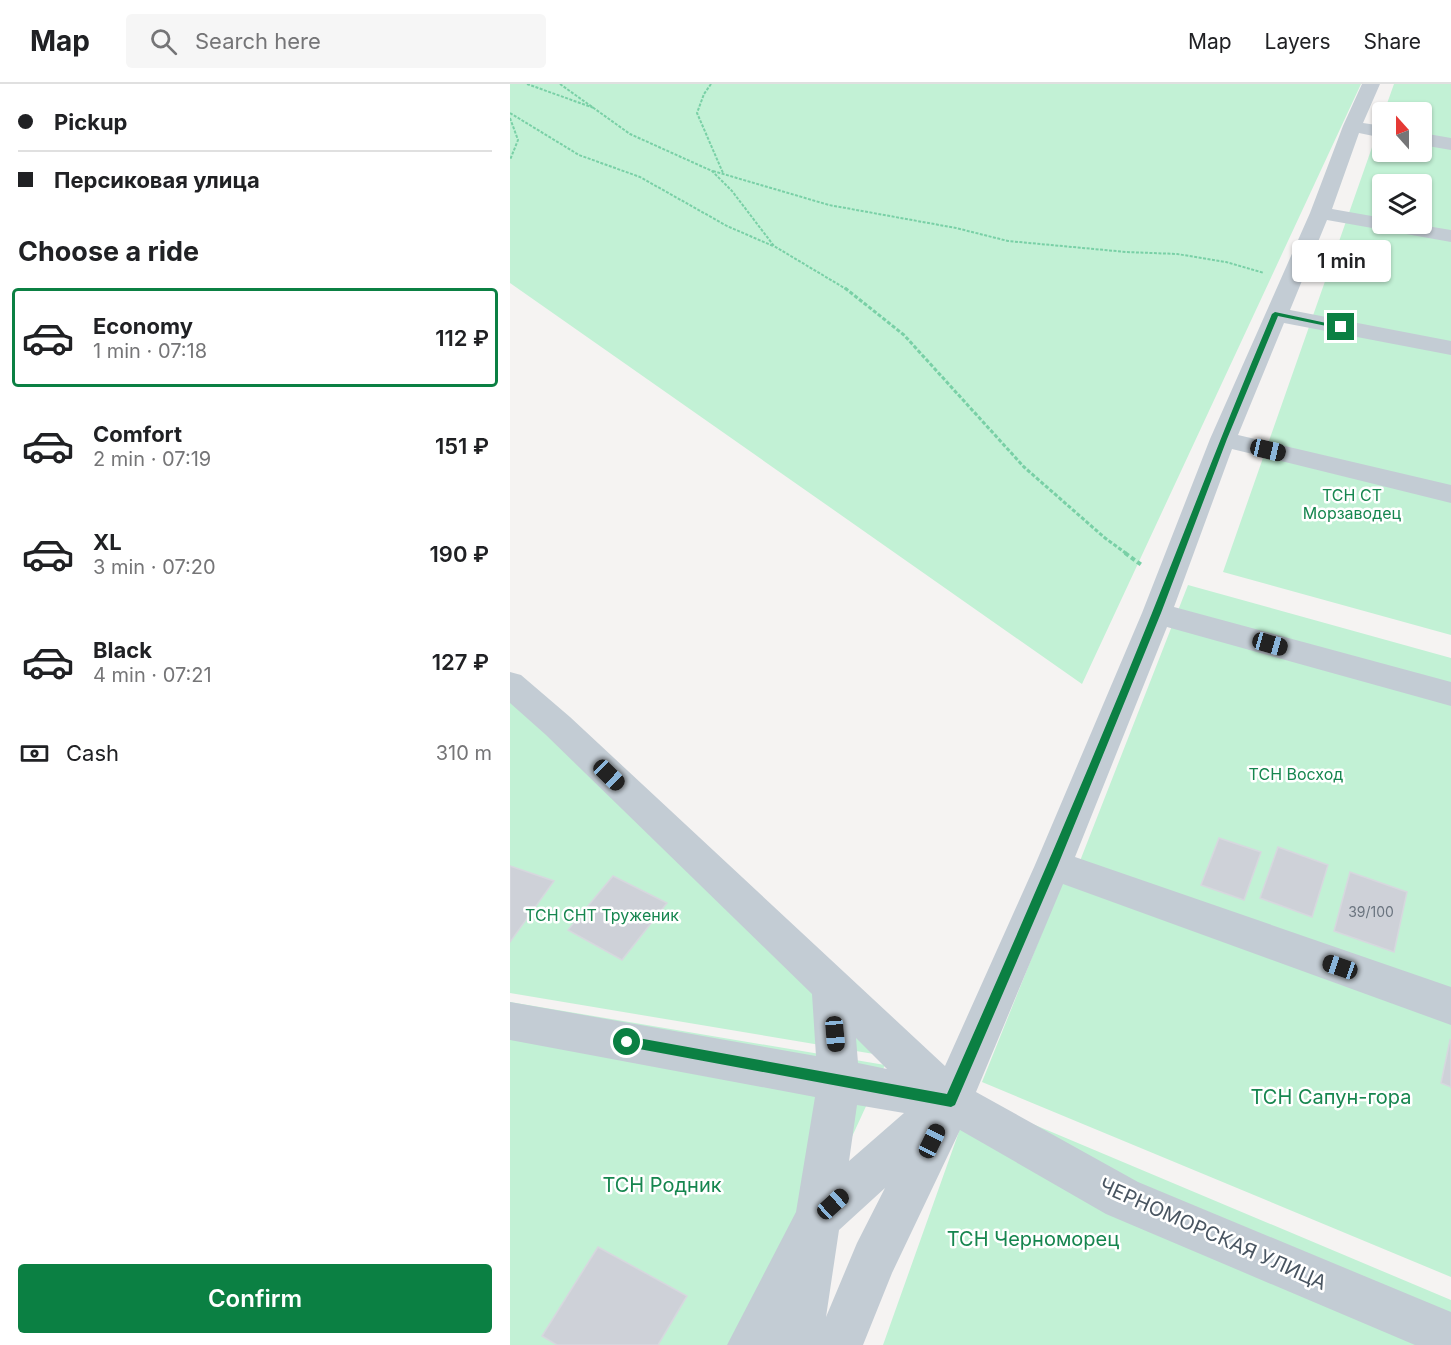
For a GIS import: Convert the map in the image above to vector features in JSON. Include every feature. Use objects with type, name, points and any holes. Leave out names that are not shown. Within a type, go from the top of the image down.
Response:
[{"type":"street","points":[[839,1345],[874,1260],[951,1101],[1053,865],[1168,584],[1223,439],[1320,213],[1352,126],[1371,84]]},
{"type":"street","points":[[1352,126],[1372,130]]},
{"type":"street","points":[[1432,141],[1451,144]]},
{"type":"street","points":[[1320,213],[1451,236]]},
{"type":"street","points":[[1275,314],[1451,348]]},
{"type":"street","points":[[1223,439],[1451,494]]},
{"type":"street","points":[[1156,613],[1451,694]]},
{"type":"street","points":[[510,684],[558,726],[951,1101]]},
{"type":"street","points":[[1053,865],[1451,1006]]},
{"type":"street","points":[[798,1345],[839,1081],[831,987]]},
{"type":"street","points":[[510,1021],[951,1101]]},
{"type":"street","points":[[751,1345],[817,1219],[951,1101]]},
{"type":"street","name":"ЧЕРНОМОРСКАЯ УЛИЦА","points":[[951,1101],[1122,1198],[1451,1336]]},
{"type":"path","points":[[527,84],[599,110]]},
{"type":"path","points":[[560,84],[630,134],[712,171],[829,205],[956,228],[1008,241],[1126,252],[1177,254],[1226,262],[1291,280]]},
{"type":"path","points":[[711,84],[704,94],[697,113],[699,122],[717,154],[723,174]]},
{"type":"path","points":[[510,116],[516,127],[518,140],[510,160]]},
{"type":"path","points":[[510,116],[579,155],[640,177],[727,226],[774,246],[840,284],[904,335],[1023,466],[1105,538],[1168,584]]},
{"type":"path","points":[[712,171],[732,191],[774,246]]},
{"type":"green space","points":[[510,84],[1361,84],[1082,684],[510,283]]},
{"type":"green space","name":"ТСН СТ Морзаводец","points":[[1394,84],[1451,84],[1451,635],[1223,572],[1372,147],[1372,162],[1432,162],[1432,102],[1388,102]]},
{"type":"green space","name":"ТСН Восход","points":[[1188,585],[1451,658],[1451,991],[1080,861]]},
{"type":"green space","name":"ТСН СНТ Труженик","points":[[510,698],[880,1055],[510,993]]},
{"type":"green space","name":"ТСН Сапун-гора","points":[[1065,875],[1451,1012],[1451,1277],[982,1082]]},
{"type":"green space","name":"ТСН Родник","points":[[510,1002],[885,1065],[756,1345],[510,1345]]},
{"type":"green space","name":"ТСН Черноморец","points":[[971,1098],[1451,1300],[1451,1345],[883,1345]]},
{"type":"building","points":[[1219,838],[1261,852],[1244,900],[1201,885]]},
{"type":"building","points":[[1278,847],[1328,865],[1312,917],[1260,898]]},
{"type":"building","points":[[510,866],[554,881],[510,942]]},
{"type":"building","points":[[1350,872],[1407,892],[1394,952],[1334,931]]},
{"type":"building","points":[[613,876],[667,903],[622,960],[568,930]]},
{"type":"building","points":[[1451,1041],[1451,1087],[1441,1083]]},
{"type":"building","points":[[598,1247],[687,1296],[658,1345],[557,1345],[542,1336]]},
{"type":"route","points":[[627,1042],[951,1101],[1053,865],[1275,314],[1341,327]]}]
